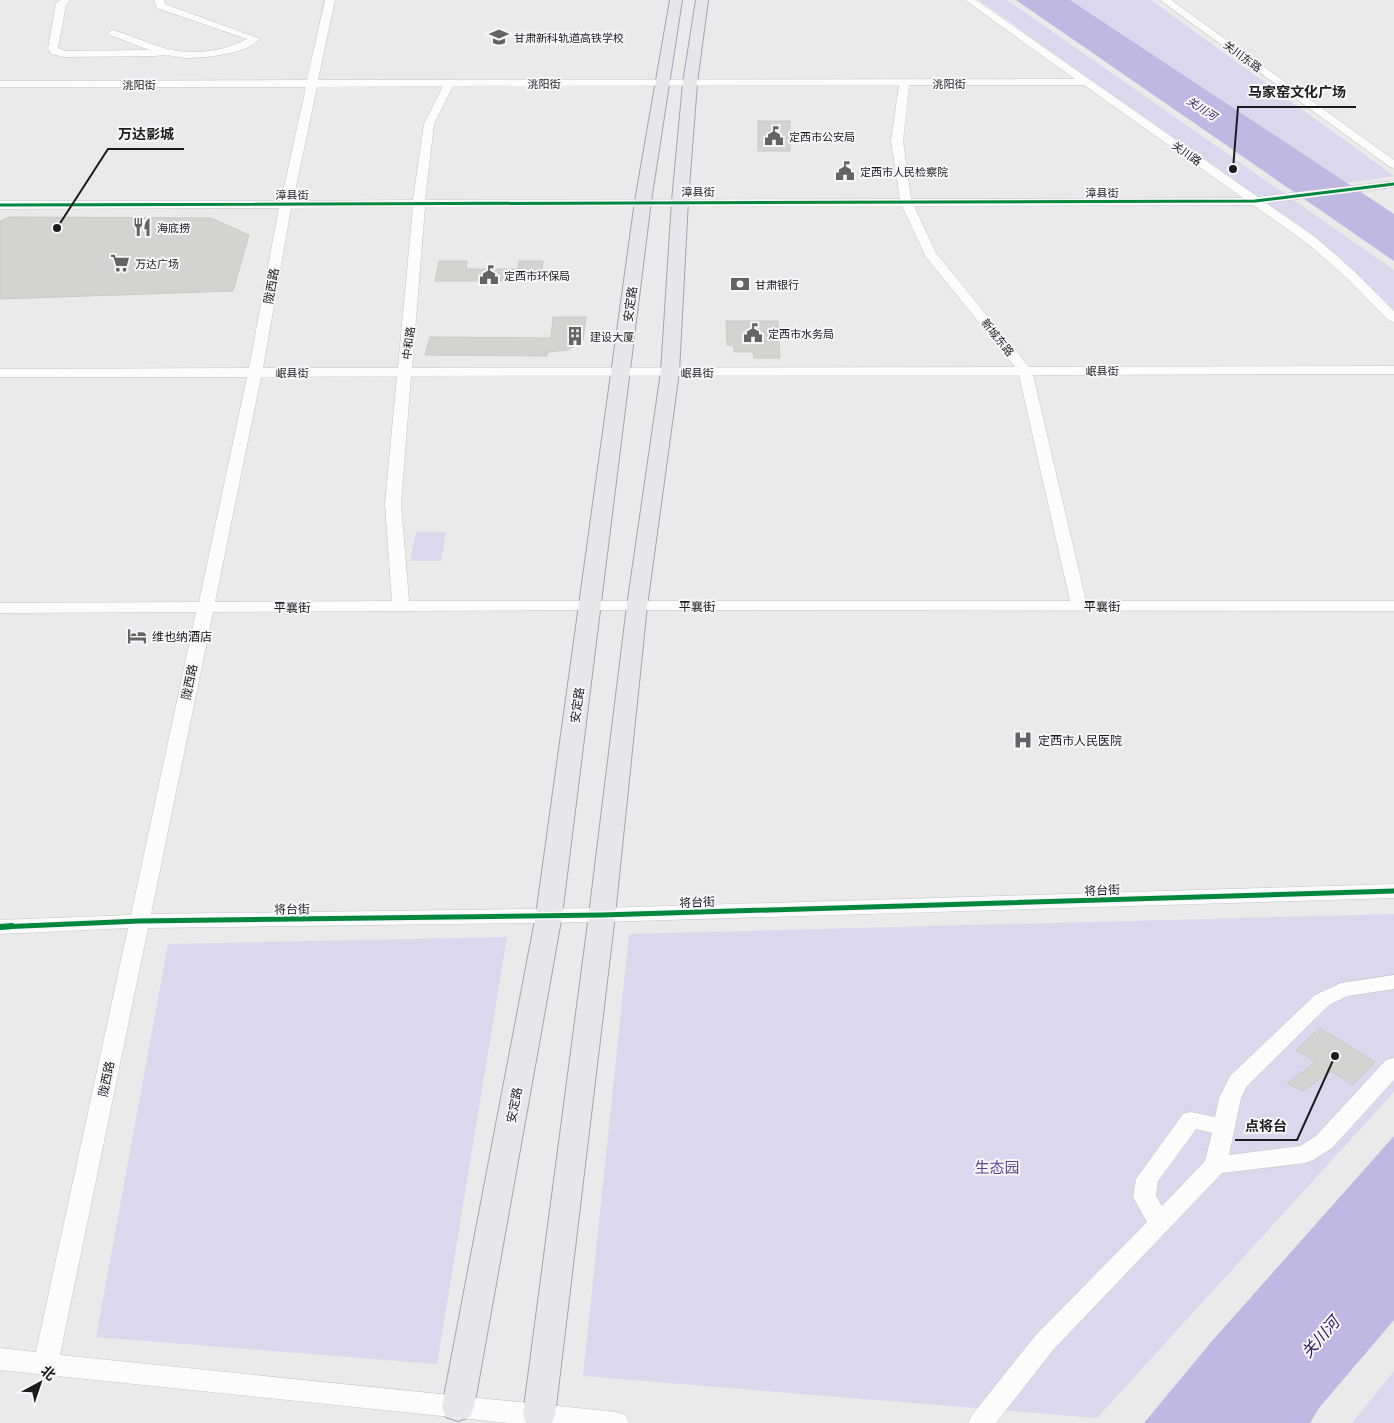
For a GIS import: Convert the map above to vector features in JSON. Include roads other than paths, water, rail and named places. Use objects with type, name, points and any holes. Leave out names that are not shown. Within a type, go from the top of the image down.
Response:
[{"type":"main road","name":"安定路","points":[[458,1407],[549,915],[643,201],[676,0]]},
{"type":"main road","points":[[539,1415],[602,915],[637,606],[670,372],[680,201],[690,83],[702,0]]},
{"type":"street","points":[[65,0],[61,4],[53,48],[55,52],[65,54],[166,52],[207,54],[227,51],[248,44],[255,39],[160,6],[159,0]]},
{"type":"street","name":"陇西路","points":[[46,1364],[255,372],[286,204],[330,0]]},
{"type":"street","name":"关川路","points":[[970,0],[1311,240],[1351,275],[1394,318]]},
{"type":"street","name":"关川东路","points":[[1165,0],[1394,165]]},
{"type":"street","points":[[113,33],[166,52]]},
{"type":"street","name":"洮阳街","points":[[0,84],[662,82],[904,84],[1087,82]]},
{"type":"street","name":"中和路","points":[[401,606],[393,504],[419,204],[429,124],[449,84]]},
{"type":"street","name":"新城东路","points":[[904,84],[897,141],[906,202],[930,254],[1025,370],[1078,606]]},
{"type":"street","name":"漳县街","points":[[0,205],[419,204],[643,201],[1255,201],[1394,184]]},
{"type":"street","name":"岷县街","points":[[0,373],[1394,370]]},
{"type":"street","name":"平襄街","points":[[0,608],[591,604],[637,606],[1394,606]]},
{"type":"street","name":"将台街","points":[[0,927],[140,921],[602,915],[1394,890]]},
{"type":"street","points":[[981,1423],[1044,1343],[1216,1165],[1230,1098],[1238,1082],[1322,1000],[1341,990],[1364,985],[1394,982]]},
{"type":"street","points":[[1216,1165],[1305,1154],[1324,1142],[1394,1066]]},
{"type":"street","points":[[1160,1224],[1144,1198],[1147,1179],[1191,1120],[1224,1127]]},
{"type":"street","points":[[0,1359],[616,1423]]},
{"type":"water","name":"关川河","points":[[1016,0],[1070,0],[1394,214],[1394,261]]},
{"type":"water","name":"关川河","points":[[1394,1136],[1394,1320],[1319,1408],[1310,1423],[1144,1423],[1212,1341]]},
{"type":"place","name":"甘肃新科轨道高铁学校","points":[[499,37]]},
{"type":"place","name":"定西市公安局","points":[[774,136]]},
{"type":"place","name":"马家窑文化广场","points":[[1233,169]]},
{"type":"place","name":"定西市人民检察院","points":[[845,171]]},
{"type":"place","name":"海底捞","points":[[142,227]]},
{"type":"place","name":"万达影城","points":[[57,228]]},
{"type":"place","name":"万达广场","points":[[120,263]]},
{"type":"place","name":"定西市环保局","points":[[489,275]]},
{"type":"place","name":"甘肃银行","points":[[740,284]]},
{"type":"place","name":"定西市水务局","points":[[753,333]]},
{"type":"place","name":"建设大厦","points":[[575,336]]},
{"type":"place","name":"维也纳酒店","points":[[137,636]]},
{"type":"place","name":"定西市人民医院","points":[[1023,740]]},
{"type":"place","name":"点将台","points":[[1335,1056]]},
{"type":"park label","name":"生态园","points":[[997,1167]]}]
